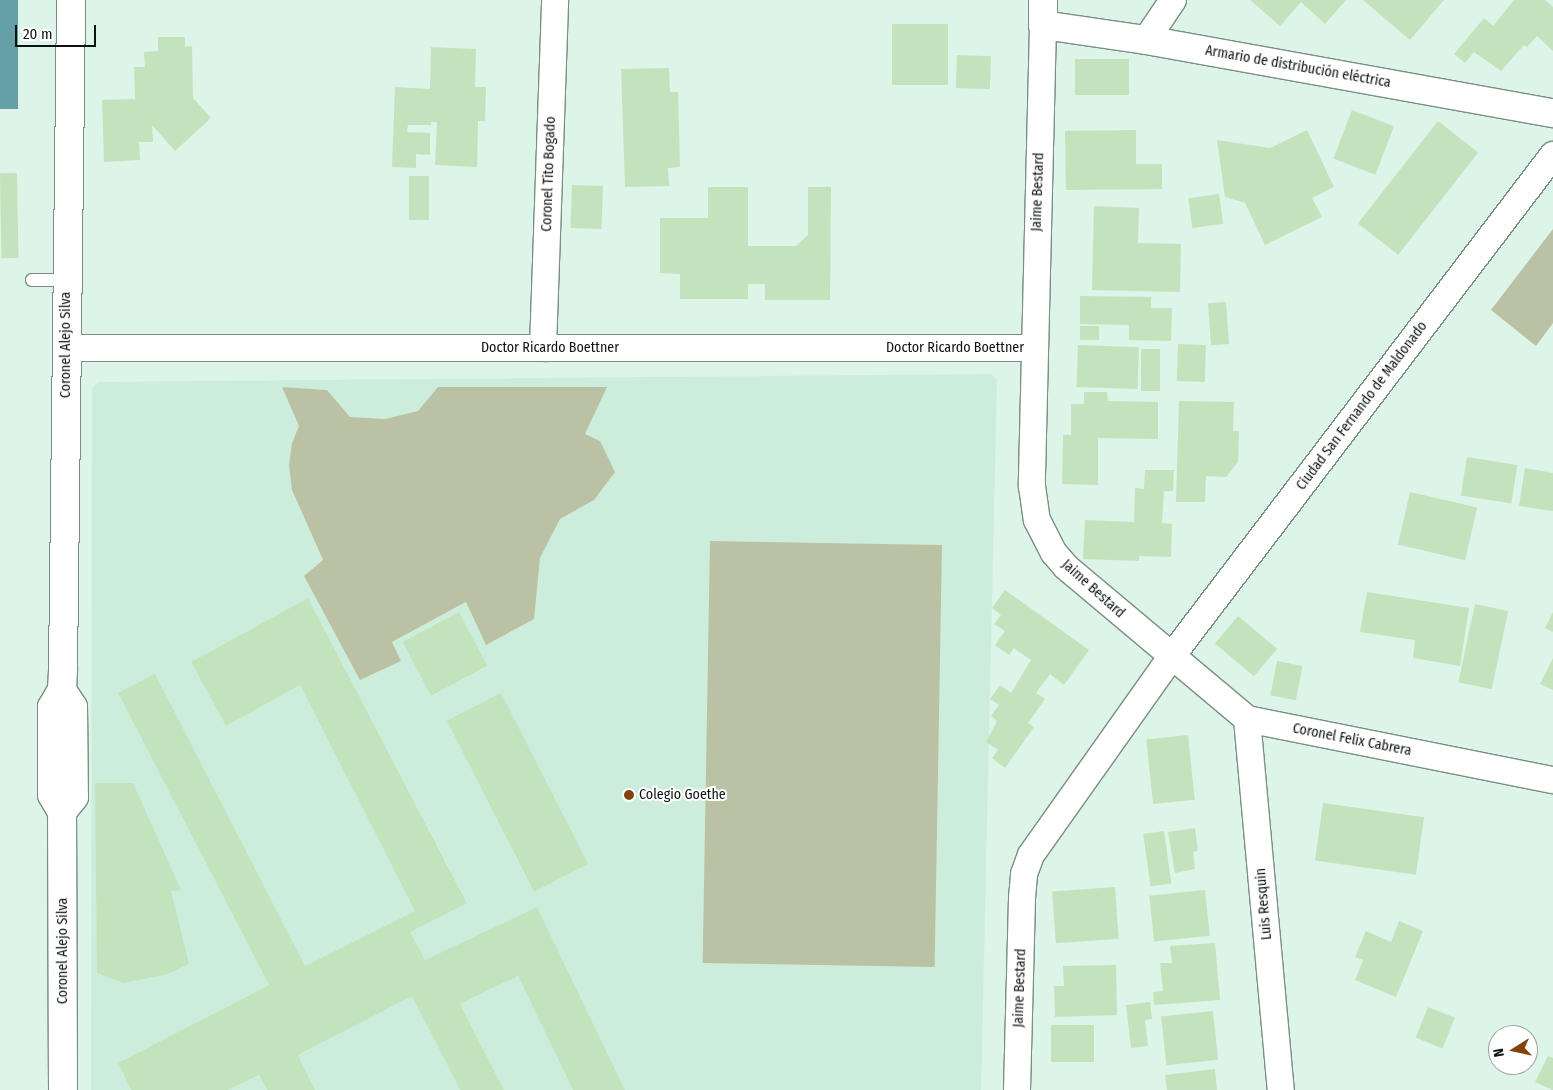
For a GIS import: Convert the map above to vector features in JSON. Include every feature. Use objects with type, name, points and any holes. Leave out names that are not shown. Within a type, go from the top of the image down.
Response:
[{"type":"main road","name":"Coronel Alejo Silva","points":[[63,1090],[62,812],[74,797],[73,707],[62,690],[71,0]]},
{"type":"main road","name":"Armario de distribución eléctrica","points":[[1043,12],[1146,40],[1553,113]]},
{"type":"street","name":"Coronel Tito Bogado","points":[[544,348],[555,0]]},
{"type":"street","points":[[1146,40],[1173,0]]},
{"type":"street","name":"Jaime Bestard","points":[[1016,1090],[1022,898],[1031,854],[1171,657],[1066,567],[1044,537],[1033,501],[1033,348],[1043,12]]},
{"type":"street","name":"Ciudad San Fernando de Maldonado","points":[[1171,657],[1553,156]]},
{"type":"street","name":"Doctor Ricardo Boettner","points":[[66,348],[1033,348]]},
{"type":"street","name":"Coronel Felix Cabrera","points":[[1171,657],[1247,719],[1553,780]]},
{"type":"street","name":"Luis Resquin","points":[[1247,719],[1281,1090]]},
{"type":"lane","points":[[32,280],[66,280]]},
{"type":"shaded area","points":[[1553,229],[1553,323],[1536,346],[1491,310]]},
{"type":"shaded area","name":"Colegio Goethe","points":[[991,374],[997,380],[981,1090],[625,1090],[537,907],[415,965],[426,1023],[460,1090],[315,1090],[298,1055],[411,996],[305,966],[118,693],[269,985],[118,1063],[131,1090],[91,1090],[92,389],[98,382]],"holes":[[[283,387],[327,390],[350,417],[385,419],[418,411],[438,387],[606,387],[585,434],[594,500],[560,519],[540,558],[533,619],[467,602],[392,642],[323,560],[292,490],[292,443],[299,426]],[[308,598],[467,902],[423,925],[300,685],[226,726],[191,662]],[[459,612],[488,666],[432,696],[403,643]],[[501,694],[533,891],[447,721]]]},
{"type":"shaded area","points":[[282,387],[327,390],[350,417],[385,419],[418,411],[438,387],[607,387],[585,434],[600,441],[615,472],[594,500],[560,519],[540,558],[534,619],[486,645],[466,602],[392,642],[401,661],[360,680],[304,576],[323,560],[292,490],[289,465],[292,443],[299,426]]},
{"type":"shaded area","points":[[710,541],[942,545],[935,967],[703,963]]},
{"type":"shaded area","points":[[518,976],[573,1090],[504,1090],[460,1004]]},
{"type":"shaded area","points":[[259,1075],[267,1090],[228,1090]]},
{"type":"water","points":[[0,0],[18,0],[18,109],[0,109]]},
{"type":"building","points":[[1250,0],[1346,0],[1325,24],[1301,2],[1280,26]]},
{"type":"building","points":[[1363,0],[1444,0],[1410,40]]},
{"type":"building","points":[[1514,0],[1545,0],[1553,7],[1553,51],[1537,36],[1527,47],[1524,45],[1501,71],[1474,52],[1465,63],[1454,54],[1484,18],[1493,26]]},
{"type":"building","points":[[892,24],[948,24],[948,85],[892,85]]},
{"type":"building","points":[[158,37],[185,37],[185,47],[192,46],[193,98],[211,118],[175,151],[152,125],[153,142],[139,142],[140,160],[104,162],[102,100],[135,99],[134,67],[145,67],[144,52],[158,51]]},
{"type":"building","points":[[431,47],[476,49],[475,87],[486,87],[485,121],[478,121],[477,167],[435,165],[437,122],[431,122],[431,125],[408,125],[407,132],[430,133],[430,155],[416,154],[416,168],[392,167],[395,87],[430,89]]},
{"type":"building","points":[[957,55],[991,56],[990,89],[956,88]]},
{"type":"building","points":[[1075,59],[1129,59],[1129,95],[1075,95]]},
{"type":"building","points":[[669,68],[670,92],[678,92],[680,167],[668,168],[669,186],[625,187],[621,69]]},
{"type":"building","points":[[1352,110],[1394,126],[1375,175],[1333,159]]},
{"type":"building","points":[[1438,121],[1478,152],[1398,255],[1358,223]]},
{"type":"building","points":[[1136,130],[1136,164],[1162,164],[1162,189],[1066,190],[1065,131]]},
{"type":"building","points":[[1307,130],[1334,187],[1312,198],[1322,217],[1265,245],[1245,203],[1225,197],[1217,140],[1270,148]]},
{"type":"building","points":[[0,173],[17,173],[18,258],[1,258]]},
{"type":"building","points":[[409,176],[429,176],[429,220],[409,220]]},
{"type":"building","points":[[572,185],[603,186],[601,229],[570,228]]},
{"type":"building","points":[[708,187],[748,187],[748,246],[796,246],[808,235],[808,187],[831,187],[830,300],[765,300],[765,284],[748,284],[748,299],[680,299],[680,274],[660,273],[660,218],[708,218]]},
{"type":"building","points":[[1219,194],[1223,224],[1192,228],[1188,198]]},
{"type":"building","points":[[1094,206],[1139,208],[1138,243],[1181,244],[1180,292],[1092,290]]},
{"type":"building","points":[[1080,296],[1151,297],[1151,308],[1172,308],[1171,341],[1129,340],[1129,325],[1080,324]]},
{"type":"building","points":[[1226,302],[1229,344],[1211,345],[1208,303]]},
{"type":"building","points":[[1080,326],[1099,326],[1099,340],[1080,340]]},
{"type":"building","points":[[1178,344],[1206,345],[1205,382],[1177,381]]},
{"type":"building","points":[[1078,345],[1139,347],[1137,389],[1077,387]]},
{"type":"building","points":[[1141,349],[1160,349],[1160,391],[1141,391]]},
{"type":"building","points":[[1084,392],[1107,392],[1108,401],[1158,402],[1158,439],[1098,438],[1098,485],[1062,484],[1063,435],[1071,435],[1071,404],[1084,404]]},
{"type":"building","points":[[1179,401],[1234,402],[1233,431],[1239,431],[1238,462],[1226,477],[1206,476],[1205,502],[1176,502]]},
{"type":"building","points":[[1467,457],[1517,465],[1511,503],[1461,496]]},
{"type":"building","points":[[1525,468],[1553,473],[1553,511],[1519,506]]},
{"type":"building","points":[[1145,470],[1174,470],[1173,491],[1164,491],[1162,523],[1172,524],[1171,557],[1139,556],[1139,561],[1083,559],[1085,520],[1134,522],[1135,488],[1144,489]]},
{"type":"building","points":[[1410,492],[1477,508],[1465,560],[1398,545]]},
{"type":"building","points":[[1005,590],[1089,650],[1064,685],[1050,674],[1036,693],[1045,699],[1028,723],[1034,727],[1005,768],[992,758],[998,750],[986,742],[997,721],[991,716],[999,705],[990,699],[1000,685],[1011,693],[1031,660],[1014,648],[1009,655],[995,645],[1005,631],[994,624],[1001,615],[992,608]]},
{"type":"building","points":[[1367,592],[1469,608],[1460,666],[1413,658],[1415,640],[1360,632]]},
{"type":"building","points":[[308,598],[467,903],[410,932],[425,960],[537,907],[625,1090],[573,1090],[518,976],[460,1004],[504,1090],[460,1090],[412,996],[298,1055],[315,1090],[267,1090],[259,1075],[228,1090],[131,1090],[118,1063],[269,985],[118,693],[155,674],[305,966],[415,911],[300,685],[226,726],[191,662]]},
{"type":"building","points":[[1475,604],[1508,611],[1492,689],[1458,682]]},
{"type":"building","points":[[459,612],[488,666],[431,696],[402,642]]},
{"type":"building","points":[[1553,612],[1553,632],[1545,628]]},
{"type":"building","points":[[1238,616],[1277,649],[1254,676],[1215,644]]},
{"type":"building","points":[[1553,658],[1553,690],[1540,684]]},
{"type":"building","points":[[1277,661],[1303,666],[1296,700],[1270,695]]},
{"type":"building","points":[[501,693],[588,864],[534,892],[447,721]]},
{"type":"building","points":[[1188,735],[1195,800],[1153,804],[1146,739]]},
{"type":"building","points":[[95,783],[133,783],[181,890],[171,891],[189,964],[168,974],[124,983],[97,973]]},
{"type":"building","points":[[1323,803],[1424,817],[1416,875],[1315,860]]},
{"type":"building","points":[[1195,828],[1198,851],[1193,852],[1195,869],[1175,873],[1168,832]]},
{"type":"building","points":[[1164,831],[1171,883],[1151,886],[1143,834]]},
{"type":"building","points":[[1115,887],[1119,939],[1056,943],[1052,891]]},
{"type":"building","points":[[1205,890],[1210,936],[1154,942],[1149,896]]},
{"type":"building","points":[[1399,921],[1423,931],[1396,997],[1355,980],[1363,960],[1355,957],[1366,931],[1391,942]]},
{"type":"building","points":[[1215,943],[1220,1000],[1154,1005],[1153,992],[1163,991],[1160,963],[1172,963],[1170,946]]},
{"type":"building","points":[[1116,965],[1117,1015],[1055,1017],[1054,986],[1064,986],[1063,966]]},
{"type":"building","points":[[1150,1002],[1152,1019],[1145,1020],[1148,1046],[1131,1048],[1126,1005]]},
{"type":"building","points":[[1428,1007],[1455,1018],[1443,1048],[1416,1038]]},
{"type":"building","points":[[1213,1011],[1218,1060],[1166,1065],[1161,1016]]},
{"type":"building","points":[[1051,1025],[1094,1025],[1094,1062],[1051,1062]]},
{"type":"building","points":[[1548,1056],[1553,1058],[1553,1090],[1535,1082]]},
{"type":"building","points":[[1215,1069],[1217,1090],[1167,1090],[1165,1075]]},
{"type":"place","name":"Colegio Goethe","points":[[629,795]]}]
